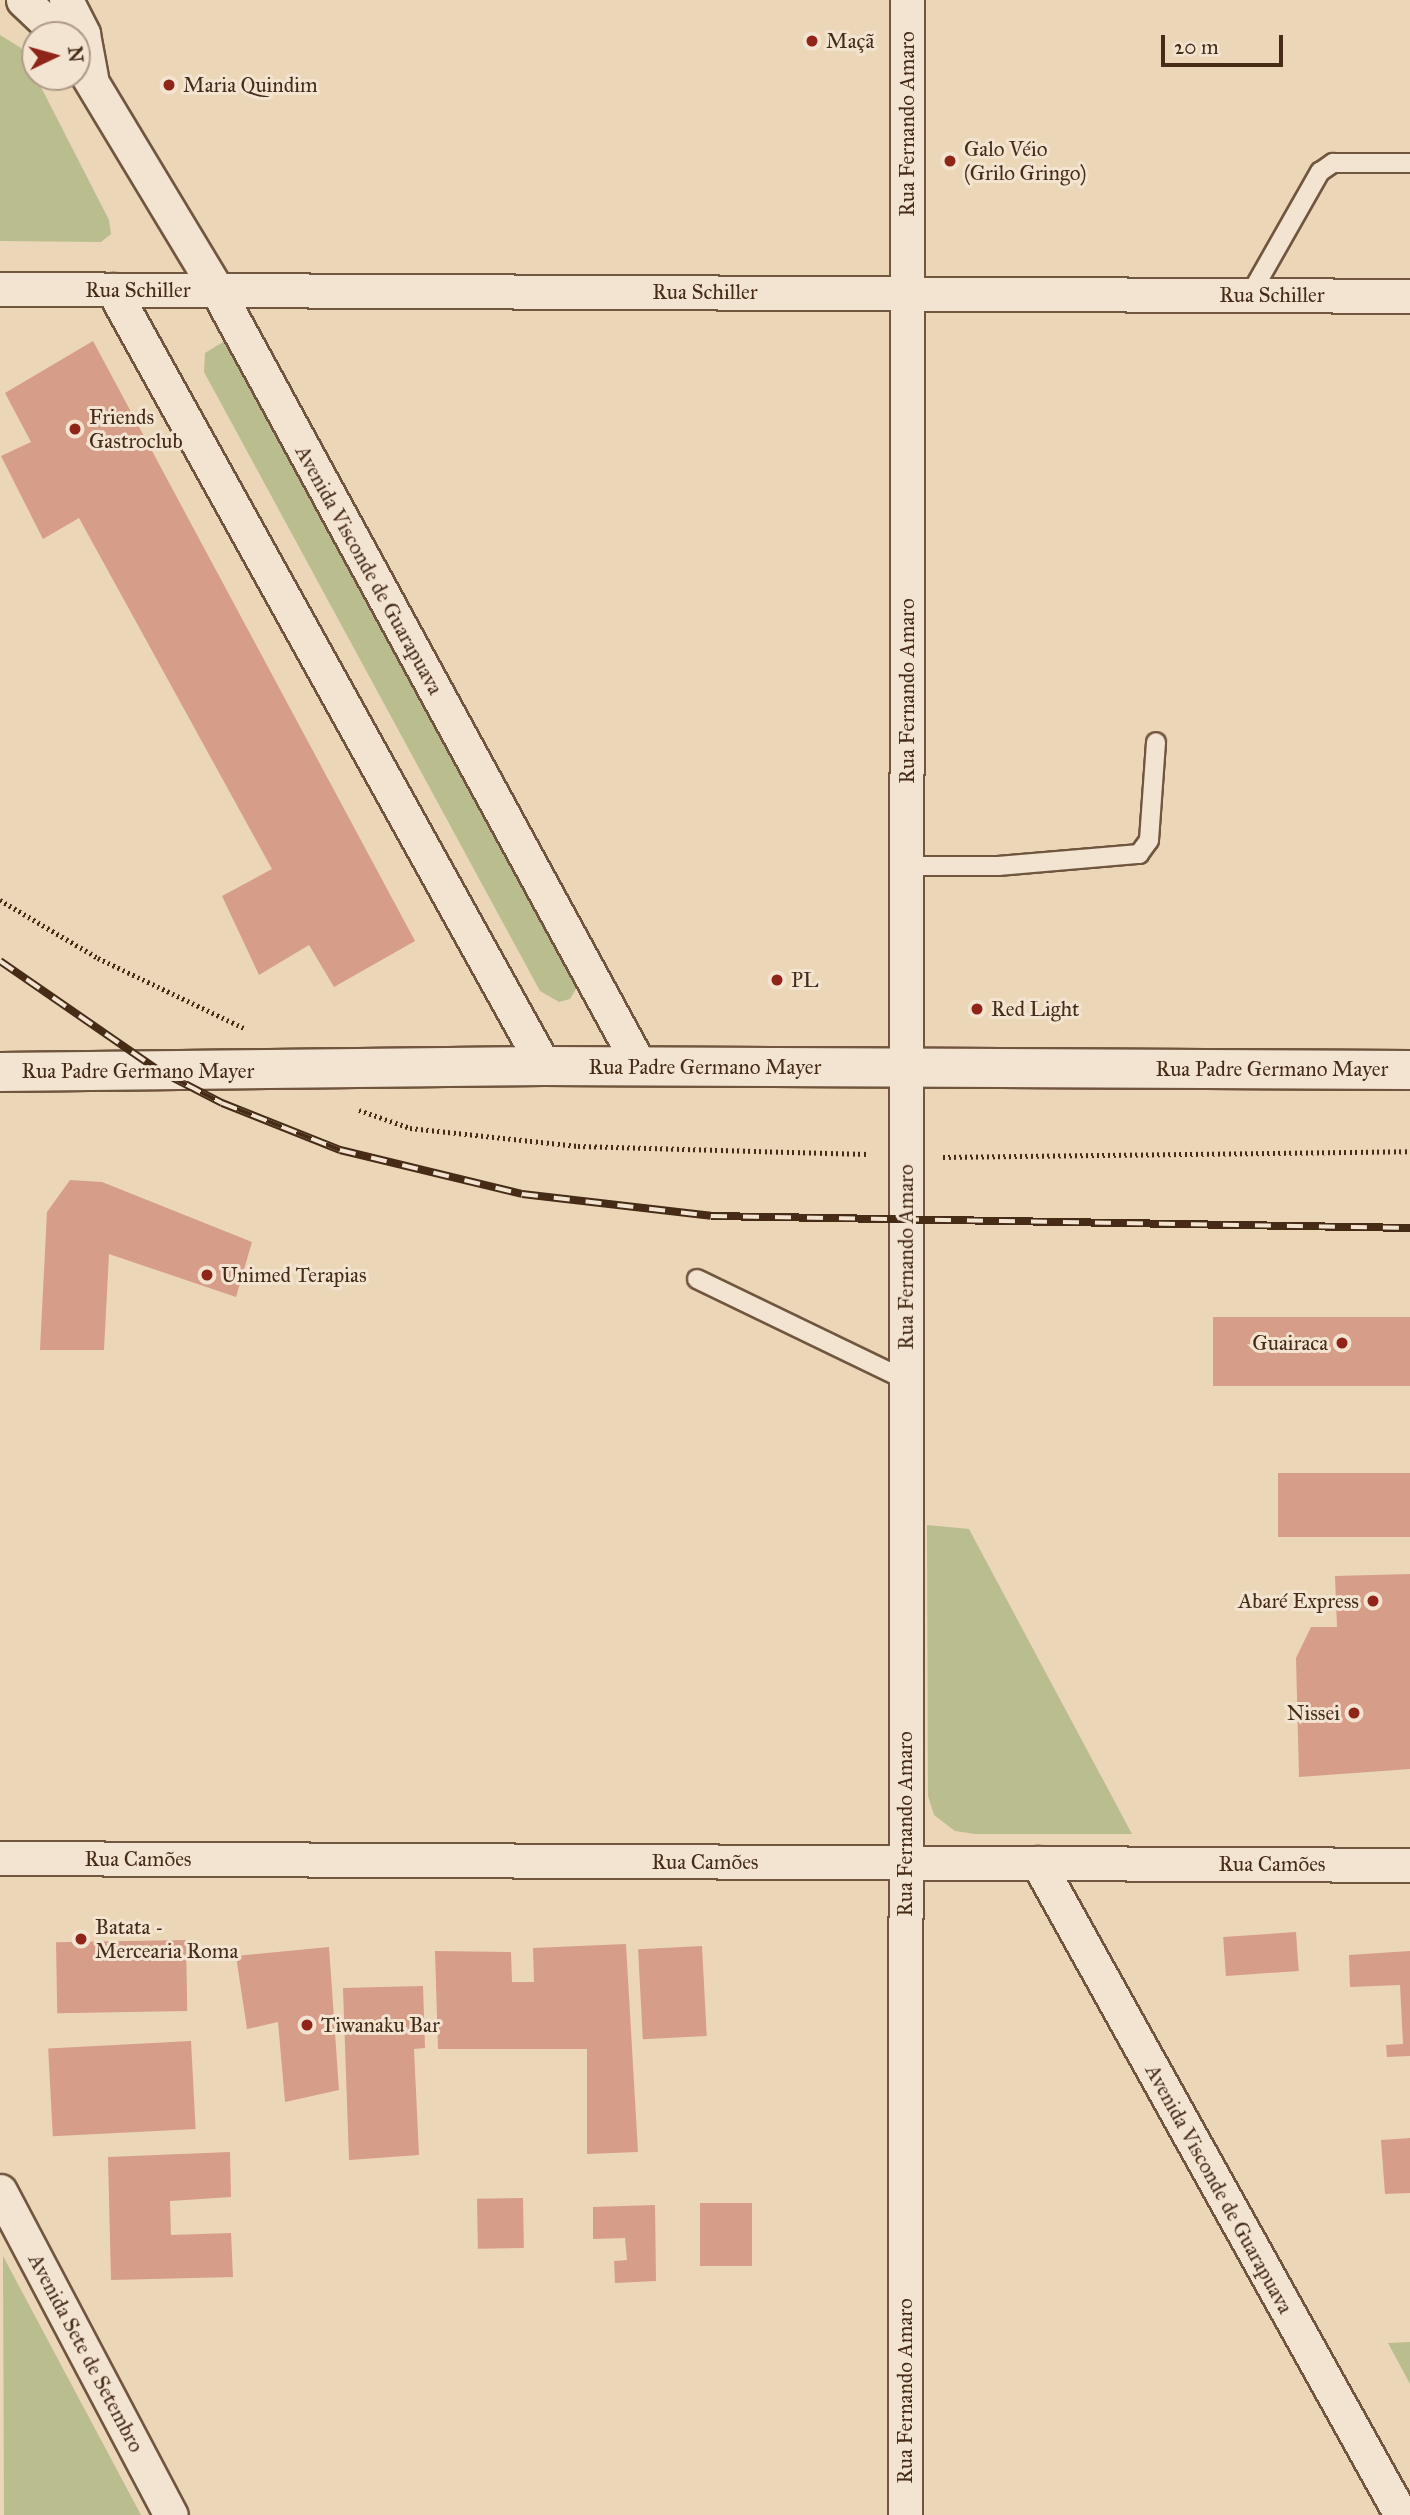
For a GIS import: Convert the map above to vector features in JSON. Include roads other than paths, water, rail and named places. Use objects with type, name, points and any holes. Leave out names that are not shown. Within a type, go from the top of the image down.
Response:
[{"type":"street","points":[[23,0],[45,21]]},
{"type":"street","name":"Avenida Visconde de Guarapuava","points":[[66,0],[76,21]]},
{"type":"street","name":"Rua Fernando Amaro","points":[[905,2515],[907,0]]},
{"type":"street","name":"Avenida Visconde de Guarapuava","points":[[91,80],[217,290],[640,1066]]},
{"type":"street","name":"Rua Schiller","points":[[0,289],[1410,296]]},
{"type":"street","points":[[113,290],[544,1066]]},
{"type":"street","name":"Rua Padre Germano Mayer","points":[[0,1072],[544,1066],[1410,1070]]},
{"type":"street","name":"Rua Camões","points":[[0,1858],[1410,1865]]},
{"type":"street","name":"Avenida Visconde de Guarapuava","points":[[1038,1863],[1401,2515]]},
{"type":"street","name":"Avenida Sete de Setembro","points":[[0,2191],[171,2515]]},
{"type":"lane","points":[[1250,295],[1320,172],[1333,163],[1410,163]]},
{"type":"lane","points":[[906,866],[1139,854],[1149,840],[1156,742]]},
{"type":"lane","points":[[697,1279],[906,1380]]},
{"type":"railway","points":[[0,961],[158,1070],[222,1103],[340,1150],[522,1194],[711,1216],[1410,1228]]},
{"type":"place","name":"Maçã","points":[[812,41]]},
{"type":"place","name":"Maria Quindim","points":[[169,85]]},
{"type":"place","name":"Galo Véio (Grilo Gringo)","points":[[950,161]]},
{"type":"place","name":"Friends Gastroclub","points":[[75,429]]},
{"type":"place","name":"PL","points":[[777,980]]},
{"type":"place","name":"Red Light","points":[[977,1009]]},
{"type":"place","name":"Unimed Terapias","points":[[207,1275]]},
{"type":"place","name":"Guairaca","points":[[1342,1343]]},
{"type":"place","name":"Abaré Express","points":[[1373,1601]]},
{"type":"place","name":"Nissei","points":[[1354,1713]]},
{"type":"place","name":"Batata - Mercearia Roma","points":[[81,1939]]},
{"type":"place","name":"Tiwanaku Bar","points":[[307,2025]]}]
